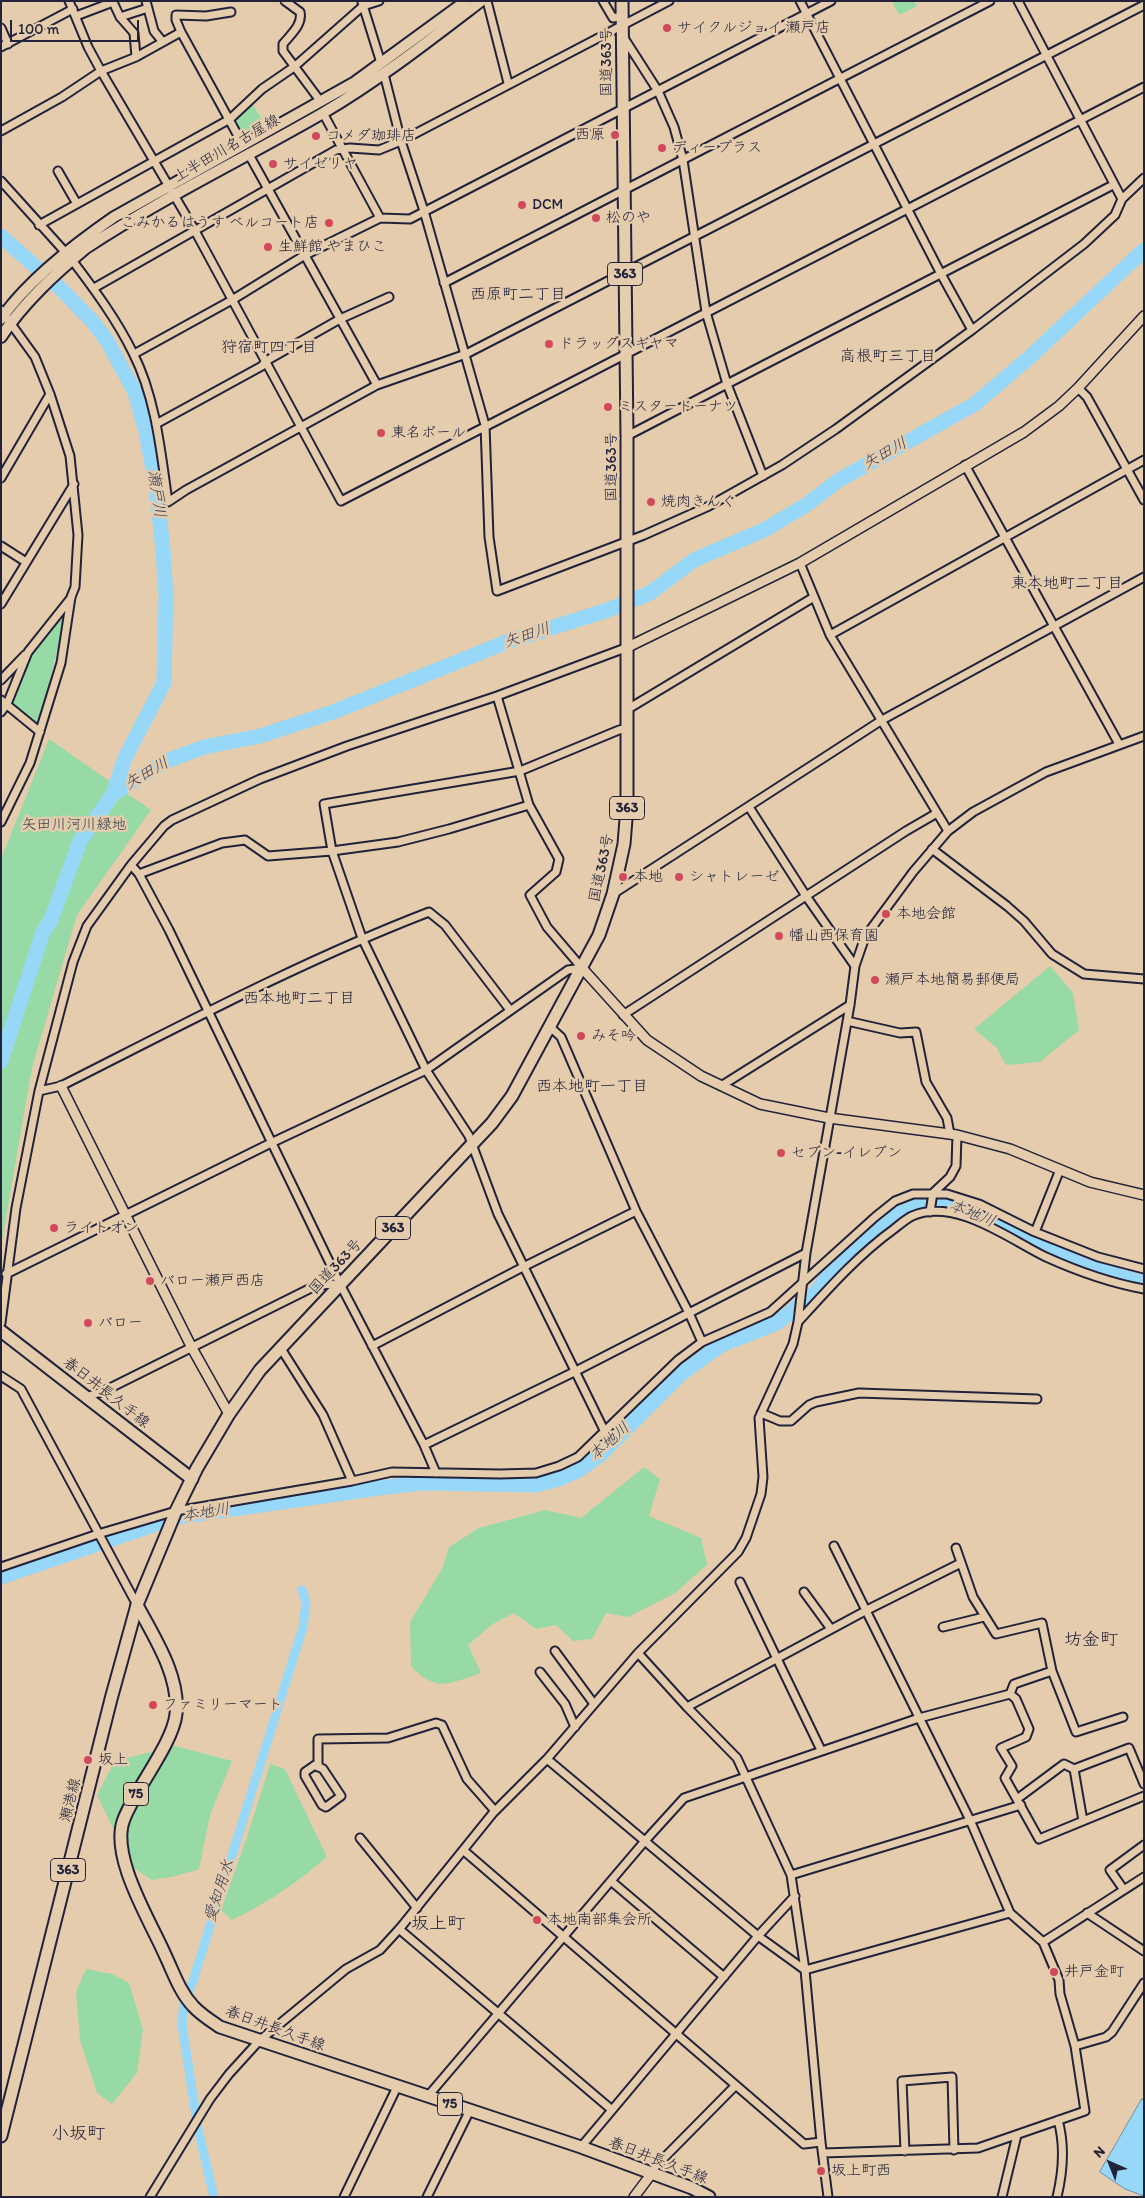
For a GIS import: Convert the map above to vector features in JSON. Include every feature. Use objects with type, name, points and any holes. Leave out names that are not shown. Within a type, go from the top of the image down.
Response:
[{"type":"main road","name":"上半田川名古屋線","points":[[382,68],[466,1]]},
{"type":"main road","name":"上半田川名古屋線","points":[[1,337],[6,314],[66,259],[173,192],[246,149],[322,108],[481,1]]},
{"type":"main road","name":"国道363号","points":[[192,1479],[229,1414],[260,1370],[492,1123],[512,1096],[599,935],[613,894],[624,844],[627,807],[628,728],[622,1]]},
{"type":"main road","name":"上半田川名古屋線","points":[[6,314],[18,314],[66,259]]},
{"type":"main road","name":"春日井長久手線","points":[[1,1331],[192,1479]]},
{"type":"main road","name":"瀬港線","points":[[1,2136],[111,1700],[137,1605],[175,1512],[192,1479]]},
{"type":"main road","name":"春日井長久手線","points":[[137,1605],[163,1654],[168,1668],[176,1712],[174,1727],[139,1787],[123,1820],[120,1836],[135,1892],[178,1986],[193,2007],[220,2027],[581,2147],[652,2173],[709,2197]]},
{"type":"street","points":[[69,1],[88,47],[173,192],[302,425],[341,501],[485,425],[626,355],[1144,87]]},
{"type":"street","points":[[285,1],[300,12],[302,18],[283,44],[283,51],[322,108],[380,218]]},
{"type":"street","points":[[39,225],[230,119],[262,89],[294,67],[362,3],[378,1]]},
{"type":"street","points":[[487,1],[508,83]]},
{"type":"street","points":[[603,1],[613,18],[622,25],[658,91],[674,127],[684,160],[706,312],[727,384],[763,476]]},
{"type":"street","points":[[94,288],[336,150],[379,150],[401,141],[508,83],[669,1]]},
{"type":"street","points":[[800,1],[941,274],[972,330]]},
{"type":"street","points":[[134,354],[232,300],[305,255],[380,218],[410,219],[831,1]]},
{"type":"street","points":[[444,283],[990,1]]},
{"type":"street","points":[[1018,1],[1122,199]]},
{"type":"street","points":[[1,28],[5,45],[74,13],[113,2],[120,17],[134,34],[136,56]]},
{"type":"street","points":[[362,3],[382,68],[401,141],[424,211],[466,354],[485,425],[489,536],[496,591],[626,543],[709,506],[763,476],[836,429],[972,330],[1084,244],[1115,215],[1122,199],[1143,181]]},
{"type":"street","points":[[120,17],[147,5],[154,31],[162,41]]},
{"type":"street","points":[[1,181],[66,259],[94,288],[134,354],[156,424],[168,502],[302,425],[377,385],[466,354],[1144,5]]},
{"type":"street","points":[[231,12],[206,16],[176,15],[176,20],[377,385]]},
{"type":"street","points":[[1,131],[62,97],[102,71],[136,56],[181,32]]},
{"type":"street","points":[[58,171],[77,204]]},
{"type":"street","points":[[627,436],[1113,185]]},
{"type":"street","points":[[156,424],[262,366],[266,361],[340,319],[389,297]]},
{"type":"street","points":[[1,822],[30,763],[61,663],[71,597],[75,587],[78,535],[70,456],[50,394],[35,357],[6,314]]},
{"type":"street","points":[[1,1323],[16,1208],[39,1091],[76,953],[87,926],[131,865],[164,826],[172,820],[260,779],[348,746],[497,696],[628,643],[800,563],[1024,432],[1059,406],[1078,388],[1144,316]]},
{"type":"street","points":[[1078,388],[1087,397],[1144,500]]},
{"type":"street","points":[[1,478],[50,394]]},
{"type":"street","points":[[830,635],[1144,460]]},
{"type":"street","points":[[965,465],[1119,744]]},
{"type":"street","points":[[1,604],[74,484]]},
{"type":"street","points":[[1,546],[26,562]]},
{"type":"street","points":[[800,563],[830,635],[948,831]]},
{"type":"street","points":[[613,894],[882,720],[1144,577]]},
{"type":"street","points":[[1,680],[28,652],[71,597]]},
{"type":"street","points":[[628,709],[814,597]]},
{"type":"street","points":[[1,712],[28,652]]},
{"type":"street","points":[[497,696],[529,805],[559,859],[556,872],[530,895],[547,927],[646,1040],[672,1058],[721,1086],[760,1104],[829,1118],[953,1134],[1010,1150],[1059,1172],[1099,1185],[1144,1196]]},
{"type":"street","points":[[4,702],[40,732]]},
{"type":"street","points":[[605,1432],[498,1214],[469,1136],[426,1070],[362,938],[332,851],[324,804],[520,771],[628,728]]},
{"type":"street","points":[[150,2197],[210,2099],[229,2074],[260,2041],[346,1969],[380,1950],[417,1908],[495,1811],[547,1759],[638,1653],[738,1552],[746,1538],[757,1509],[764,1477],[759,1418],[793,1344],[798,1322],[806,1253],[850,1005],[855,966],[865,937],[932,849],[948,831],[973,812],[1046,772],[1144,736]]},
{"type":"street","points":[[139,874],[222,843],[245,840],[268,856],[332,851],[398,842],[529,805]]},
{"type":"street","points":[[749,807],[806,896],[855,966]]},
{"type":"street","points":[[624,1016],[906,831],[937,814]]},
{"type":"street","points":[[932,849],[1007,906],[1024,921],[1052,954],[1084,974],[1144,979]]},
{"type":"street","points":[[131,865],[139,874],[340,1284],[424,1445],[436,1473]]},
{"type":"street","points":[[39,1091],[62,1086],[208,1012],[362,938],[428,912],[445,926],[510,1010]]},
{"type":"street","points":[[6,1274],[426,1070],[568,970],[582,968]]},
{"type":"street","points":[[721,1086],[850,1005]]},
{"type":"street","points":[[847,1021],[900,1033],[916,1032],[926,1082],[947,1118],[953,1134],[956,1166],[950,1177],[933,1194],[930,1212]]},
{"type":"street","points":[[549,1026],[561,1037],[636,1211],[702,1342]]},
{"type":"street","points":[[62,1086],[192,1348],[229,1414]]},
{"type":"street","points":[[1035,1232],[1059,1172]]},
{"type":"street","points":[[1,1567],[98,1534],[175,1512],[352,1481],[392,1472],[536,1473],[559,1466],[578,1457],[678,1360],[702,1342],[770,1312],[895,1201],[913,1194],[948,1194],[979,1204],[1035,1232],[1098,1257],[1144,1269]]},
{"type":"street","points":[[372,1346],[523,1267],[636,1211]]},
{"type":"street","points":[[798,1322],[840,1276],[881,1238],[912,1216],[930,1212],[946,1211],[976,1220],[1075,1269],[1144,1289]]},
{"type":"street","points":[[424,1445],[574,1372],[806,1253]]},
{"type":"street","points":[[86,1397],[104,1391],[317,1285],[340,1284]]},
{"type":"street","points":[[280,1347],[323,1416],[352,1481]]},
{"type":"street","points":[[1,1376],[21,1389],[137,1605]]},
{"type":"street","points":[[761,1413],[780,1421],[791,1421],[806,1407],[816,1402],[859,1393],[1037,1399]]},
{"type":"street","points":[[823,2153],[978,2148],[1085,2111],[1075,2046],[1060,1994],[1059,1980],[1043,1942],[1010,1914],[970,1820],[834,1546]]},
{"type":"street","points":[[956,1548],[973,1598],[996,1634],[1042,1623],[1052,1671],[1076,1732],[1123,1717]]},
{"type":"street","points":[[686,1707],[867,1610],[961,1563]]},
{"type":"street","points":[[740,1582],[821,1750]]},
{"type":"street","points":[[804,1592],[831,1629]]},
{"type":"street","points":[[943,1627],[984,1617]]},
{"type":"street","points":[[555,1651],[594,1704]]},
{"type":"street","points":[[638,1653],[686,1707],[737,1758],[791,1875],[805,1970],[828,2197]]},
{"type":"street","points":[[1010,1694],[1014,1684],[1052,1671]]},
{"type":"street","points":[[540,1672],[565,1704],[575,1727]]},
{"type":"street","points":[[428,2096],[611,1880],[684,1798],[746,1775],[919,1718],[1010,1694],[1016,1698],[1029,1729],[1026,1737],[1001,1748],[1012,1766],[1006,1778],[1039,1839],[1144,1796]]},
{"type":"street","points":[[318,1767],[318,1739],[388,1738],[436,1723],[442,1724],[467,1779],[495,1811]]},
{"type":"street","points":[[1074,1770],[1129,1748],[1144,1784]]},
{"type":"street","points":[[547,1759],[758,1936],[805,1970]]},
{"type":"street","points":[[791,1875],[970,1820],[1019,1802],[1064,1764],[1074,1770],[1083,1821]]},
{"type":"street","points":[[315,1765],[318,1767],[322,1769],[341,1796],[326,1806],[322,1805],[305,1776],[305,1772],[315,1765]]},
{"type":"street","points":[[360,1838],[417,1908]]},
{"type":"street","points":[[1124,1890],[1110,1870],[1144,1845]]},
{"type":"street","points":[[463,1850],[804,2144],[821,2142]]},
{"type":"street","points":[[1043,1942],[1144,1877]]},
{"type":"street","points":[[611,1880],[724,1977]]},
{"type":"street","points":[[581,2147],[758,1936],[794,1896]]},
{"type":"street","points":[[1087,1913],[1144,1950]]},
{"type":"street","points":[[805,1970],[1010,1914]]},
{"type":"street","points":[[399,1929],[612,2110]]},
{"type":"street","points":[[1075,2046],[1106,2037],[1112,2032],[1144,1983]]},
{"type":"street","points":[[905,2151],[902,2081],[952,2077],[954,2150]]},
{"type":"street","points":[[634,2197],[655,2167],[735,2086]]},
{"type":"street","points":[[344,2197],[397,2087]]},
{"type":"street","points":[[427,2197],[470,2110]]},
{"type":"street","points":[[1057,2197],[1061,2181],[1063,2136],[1058,2120]]},
{"type":"street","points":[[1002,2197],[1017,2135]]},
{"type":"green space","points":[[892,1],[914,1],[917,6],[899,15]]},
{"type":"green space","points":[[252,103],[264,123],[241,135],[236,124],[237,114]]},
{"type":"green space","points":[[64,610],[67,612],[39,724],[12,704],[31,654]]},
{"type":"green space","name":"矢田川河川緑地","points":[[49,739],[151,810],[77,915],[32,1068],[1,1246],[1,859]]},
{"type":"green space","points":[[1050,966],[1073,993],[1079,1030],[1040,1062],[1006,1065],[996,1047],[974,1029]]},
{"type":"green space","points":[[644,1467],[660,1479],[649,1516],[701,1538],[707,1565],[675,1593],[628,1617],[606,1613],[592,1639],[573,1641],[556,1625],[536,1629],[514,1613],[493,1624],[468,1645],[481,1673],[452,1683],[436,1683],[420,1675],[411,1666],[410,1622],[442,1569],[449,1547],[479,1528],[545,1510],[581,1518]]},
{"type":"green space","points":[[175,1746],[232,1761],[210,1815],[199,1869],[172,1877],[152,1880],[131,1866],[97,1795],[115,1761]]},
{"type":"green space","points":[[270,1764],[285,1769],[327,1857],[281,1892],[258,1907],[232,1920],[221,1910]]},
{"type":"green space","points":[[86,1969],[112,1974],[129,1983],[143,2029],[137,2073],[112,2104],[97,2093],[80,2040],[76,1992]]},
{"type":"water","points":[[1142,2099],[1144,2100],[1144,2196],[1125,2189],[1100,2172]]},
{"type":"waterway","name":"瀬戸川","points":[[1,236],[63,291],[92,321],[106,339],[135,392],[146,432],[156,485],[163,550],[166,595],[164,683],[125,758],[113,794]]},
{"type":"waterway","name":"矢田川","points":[[1,1061],[43,932],[51,920],[80,841],[113,794],[164,762],[204,747],[260,736],[333,712],[509,641],[608,610],[650,593],[694,560],[764,530],[806,505],[839,480],[975,404],[1031,356],[1144,250]]},
{"type":"waterway","name":"本地川","points":[[1,1577],[177,1517],[423,1483],[536,1485],[559,1479],[579,1470],[600,1455],[682,1373],[721,1345],[777,1323],[815,1293],[835,1268],[867,1238],[897,1215],[938,1201],[985,1216],[1080,1264],[1144,1283]]},
{"type":"waterway","name":"愛知用水","points":[[214,2197],[198,2129],[182,2024],[184,2003],[193,1981],[303,1627],[306,1602],[302,1590]]},
{"type":"place","name":"サイクルジョイ 瀬戸店","points":[[667,28]]},
{"type":"place","name":"西原","points":[[615,135]]},
{"type":"place","name":"コメダ珈琲店","points":[[316,136]]},
{"type":"place","name":"ディープラス","points":[[662,148]]},
{"type":"place","name":"サイゼリヤ","points":[[273,164]]},
{"type":"place","name":"DCM","points":[[522,205]]},
{"type":"place","name":"松のや","points":[[596,218]]},
{"type":"place","name":"こみかるはうす ベルコート店","points":[[329,223]]},
{"type":"place","name":"生鮮館 やまひこ","points":[[268,247]]},
{"type":"place","name":"ドラッグスギヤマ","points":[[549,344]]},
{"type":"place","name":"ミスタードーナツ","points":[[608,407]]},
{"type":"place","name":"東名ボール","points":[[381,433]]},
{"type":"place","name":"焼肉きんぐ","points":[[651,502]]},
{"type":"place","name":"本地","points":[[623,877]]},
{"type":"place","name":"シャトレーゼ","points":[[679,877]]},
{"type":"place","name":"本地会館","points":[[886,914]]},
{"type":"place","name":"幡山西保育園","points":[[779,936]]},
{"type":"place","name":"瀬戸本地簡易郵便局","points":[[875,980]]},
{"type":"place","name":"みそ吟","points":[[581,1036]]},
{"type":"place","name":"セブン-イレブン","points":[[781,1153]]},
{"type":"place","name":"ライトオン","points":[[54,1228]]},
{"type":"place","name":"バロー瀬戸西店","points":[[150,1281]]},
{"type":"place","name":"バロー","points":[[88,1323]]},
{"type":"place","name":"ファミリーマート","points":[[153,1705]]},
{"type":"place","name":"坂上","points":[[88,1760]]},
{"type":"place","name":"本地南部集会所","points":[[537,1920]]},
{"type":"place","name":"井戸金町","points":[[1054,1972]]},
{"type":"place","name":"坂上町西","points":[[821,2171]]},
{"type":"district","name":"西原町二丁目","points":[[518,295]]},
{"type":"district","name":"狩宿町四丁目","points":[[269,348]]},
{"type":"district","name":"高根町三丁目","points":[[888,357]]},
{"type":"district","name":"東本地町二丁目","points":[[1067,584]]},
{"type":"district","name":"西本地町二丁目","points":[[299,999]]},
{"type":"district","name":"西本地町一丁目","points":[[592,1087]]},
{"type":"district","name":"坊金町","points":[[1091,1640]]},
{"type":"district","name":"坂上町","points":[[438,1924]]},
{"type":"district","name":"小坂町","points":[[78,2134]]}]
